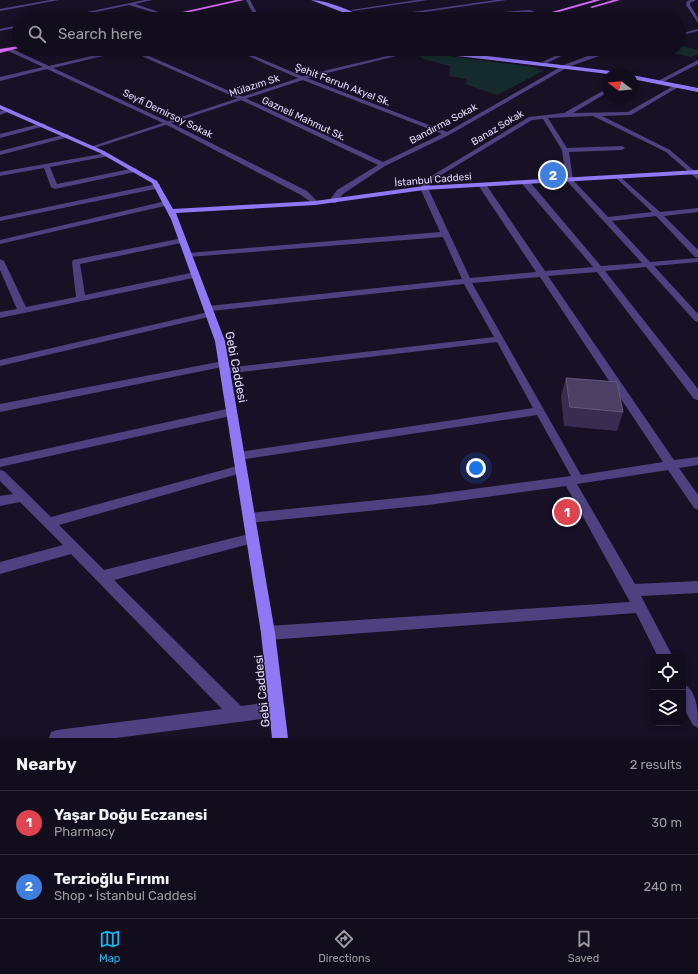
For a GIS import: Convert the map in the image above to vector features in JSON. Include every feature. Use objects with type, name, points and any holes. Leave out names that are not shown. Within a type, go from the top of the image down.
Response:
[{"type":"main road","points":[[180,12],[226,0]]},
{"type":"main road","points":[[185,12],[242,0]]},
{"type":"main road","points":[[313,0],[353,12]]},
{"type":"main road","points":[[325,0],[347,8],[353,12]]},
{"type":"main road","points":[[557,12],[599,0]]},
{"type":"main road","points":[[575,12],[618,0]]},
{"type":"main road","points":[[0,47],[12,44]]},
{"type":"main road","points":[[0,51],[12,48]]},
{"type":"main road","points":[[480,56],[602,71]]},
{"type":"main road","points":[[509,56],[566,66]]},
{"type":"main road","points":[[638,78],[698,90]]},
{"type":"main road","name":"Gebi Caddesi","points":[[3,110],[43,125],[93,147],[155,182],[183,240],[220,341],[268,633],[280,738]]},
{"type":"main road","name":"İstanbul Caddesi","points":[[168,207],[315,203],[424,188],[696,174]]},
{"type":"street","points":[[0,10],[57,0]]},
{"type":"street","points":[[121,0],[145,12]]},
{"type":"street","points":[[90,12],[150,0]]},
{"type":"street","points":[[248,0],[254,12]]},
{"type":"street","points":[[347,8],[399,0]]},
{"type":"street","points":[[353,12],[426,0]]},
{"type":"street","points":[[418,12],[505,0]]},
{"type":"street","points":[[694,0],[688,2],[698,22]]},
{"type":"street","points":[[690,8],[698,10]]},
{"type":"street","points":[[516,12],[533,12]]},
{"type":"street","points":[[0,30],[12,27]]},
{"type":"street","points":[[686,33],[698,30]]},
{"type":"street","name":"Seyfi Demirsoy Sokak","points":[[8,49],[12,51]]},
{"type":"street","name":"Seyfi Demirsoy Sokak","points":[[24,56],[167,122],[304,194],[315,203]]},
{"type":"street","points":[[2,77],[52,68],[100,56]]},
{"type":"street","name":"Gazneli Mahmut Sk.","points":[[144,56],[241,98],[383,165]]},
{"type":"street","name":"Şehit Ferruh Akyel Sk.","points":[[250,56],[302,78],[447,134]]},
{"type":"street","name":"Mülazım Sk","points":[[93,147],[302,78],[394,56]]},
{"type":"street","points":[[545,62],[558,56]]},
{"type":"street","name":"Bandırma Sokak","points":[[333,201],[340,192],[383,165],[447,134],[566,66],[594,56]]},
{"type":"street","points":[[659,82],[698,62]]},
{"type":"street","points":[[565,115],[629,114],[678,86]]},
{"type":"street","name":"Banaz Sokak","points":[[424,188],[430,180],[531,118],[565,115],[602,93]]},
{"type":"street","points":[[595,115],[668,150],[696,174]]},
{"type":"street","points":[[544,116],[565,150],[570,180],[608,219],[698,319]]},
{"type":"street","points":[[0,136],[43,125]]},
{"type":"street","points":[[0,153],[67,136]]},
{"type":"street","points":[[565,150],[622,148]]},
{"type":"street","points":[[0,174],[107,155]]},
{"type":"street","points":[[46,166],[55,187],[135,170]]},
{"type":"street","points":[[618,178],[658,214],[698,255]]},
{"type":"street","points":[[526,183],[599,269],[698,396]]},
{"type":"street","points":[[482,185],[696,500]]},
{"type":"street","points":[[0,218],[158,186]]},
{"type":"street","points":[[424,188],[467,282],[540,411],[664,654]]},
{"type":"street","points":[[0,242],[102,219],[168,207]]},
{"type":"street","points":[[608,219],[698,210]]},
{"type":"street","points":[[188,255],[446,234]]},
{"type":"street","points":[[81,299],[76,262],[183,240]]},
{"type":"street","points":[[0,362],[209,312],[542,274],[698,260]]},
{"type":"street","points":[[0,261],[23,311]]},
{"type":"street","points":[[0,315],[195,275]]},
{"type":"street","points":[[0,408],[224,367],[500,339]]},
{"type":"street","points":[[239,456],[540,411]]},
{"type":"street","points":[[0,463],[231,412]]},
{"type":"street","points":[[249,518],[428,500],[698,461]]},
{"type":"street","points":[[49,523],[241,469]]},
{"type":"street","points":[[0,474],[238,714]]},
{"type":"street","points":[[0,502],[24,497]]},
{"type":"street","points":[[101,577],[253,538]]},
{"type":"street","points":[[0,568],[73,548]]},
{"type":"street","points":[[632,590],[698,587]]},
{"type":"street","points":[[268,633],[640,607]]},
{"type":"street","points":[[686,697],[698,720]]},
{"type":"street","points":[[57,738],[277,709]]},
{"type":"green space","points":[[686,47],[698,50],[698,54],[691,57],[686,56]]},
{"type":"green space","points":[[419,56],[449,56],[534,67],[543,71],[497,95],[465,84],[467,79],[449,76],[450,66],[423,59]]},
{"type":"building","points":[[566,378],[617,382],[623,412],[570,407]]},
{"type":"place","name":"Terzioğlu Fırımı","points":[[553,175]]},
{"type":"place","name":"Yaşar Doğu Eczanesi","points":[[567,512]]}]
